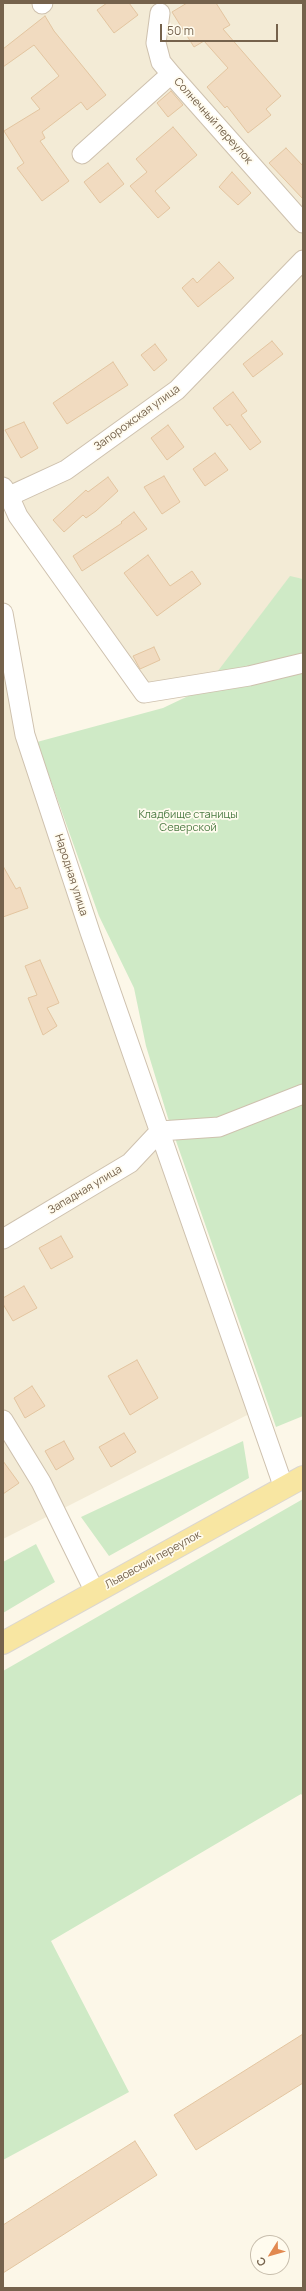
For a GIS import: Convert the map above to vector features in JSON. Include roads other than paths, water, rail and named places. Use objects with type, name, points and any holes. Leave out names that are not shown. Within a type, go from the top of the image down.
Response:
[{"type":"main road","name":"Львовский переулок","points":[[3,1644],[303,1477]]},
{"type":"street","points":[[160,14],[156,43],[161,62],[172,74]]},
{"type":"street","name":"Солнечный переулок","points":[[82,154],[172,74],[303,222]]},
{"type":"street","name":"Запорожская улица","points":[[5,494],[66,470],[177,390],[303,260]]},
{"type":"street","points":[[5,494],[18,516],[144,693],[248,676],[303,663]]},
{"type":"street","name":"Народная улица","points":[[3,613],[25,735],[90,932],[284,1488]]},
{"type":"street","points":[[160,1131],[219,1127],[303,1094]]},
{"type":"street","name":"Западная улица","points":[[3,1238],[130,1163],[160,1131]]},
{"type":"street","points":[[3,1420],[41,1482],[95,1592]]},
{"type":"park label","name":"Кладбище станицы Северской","points":[[188,821]]}]
